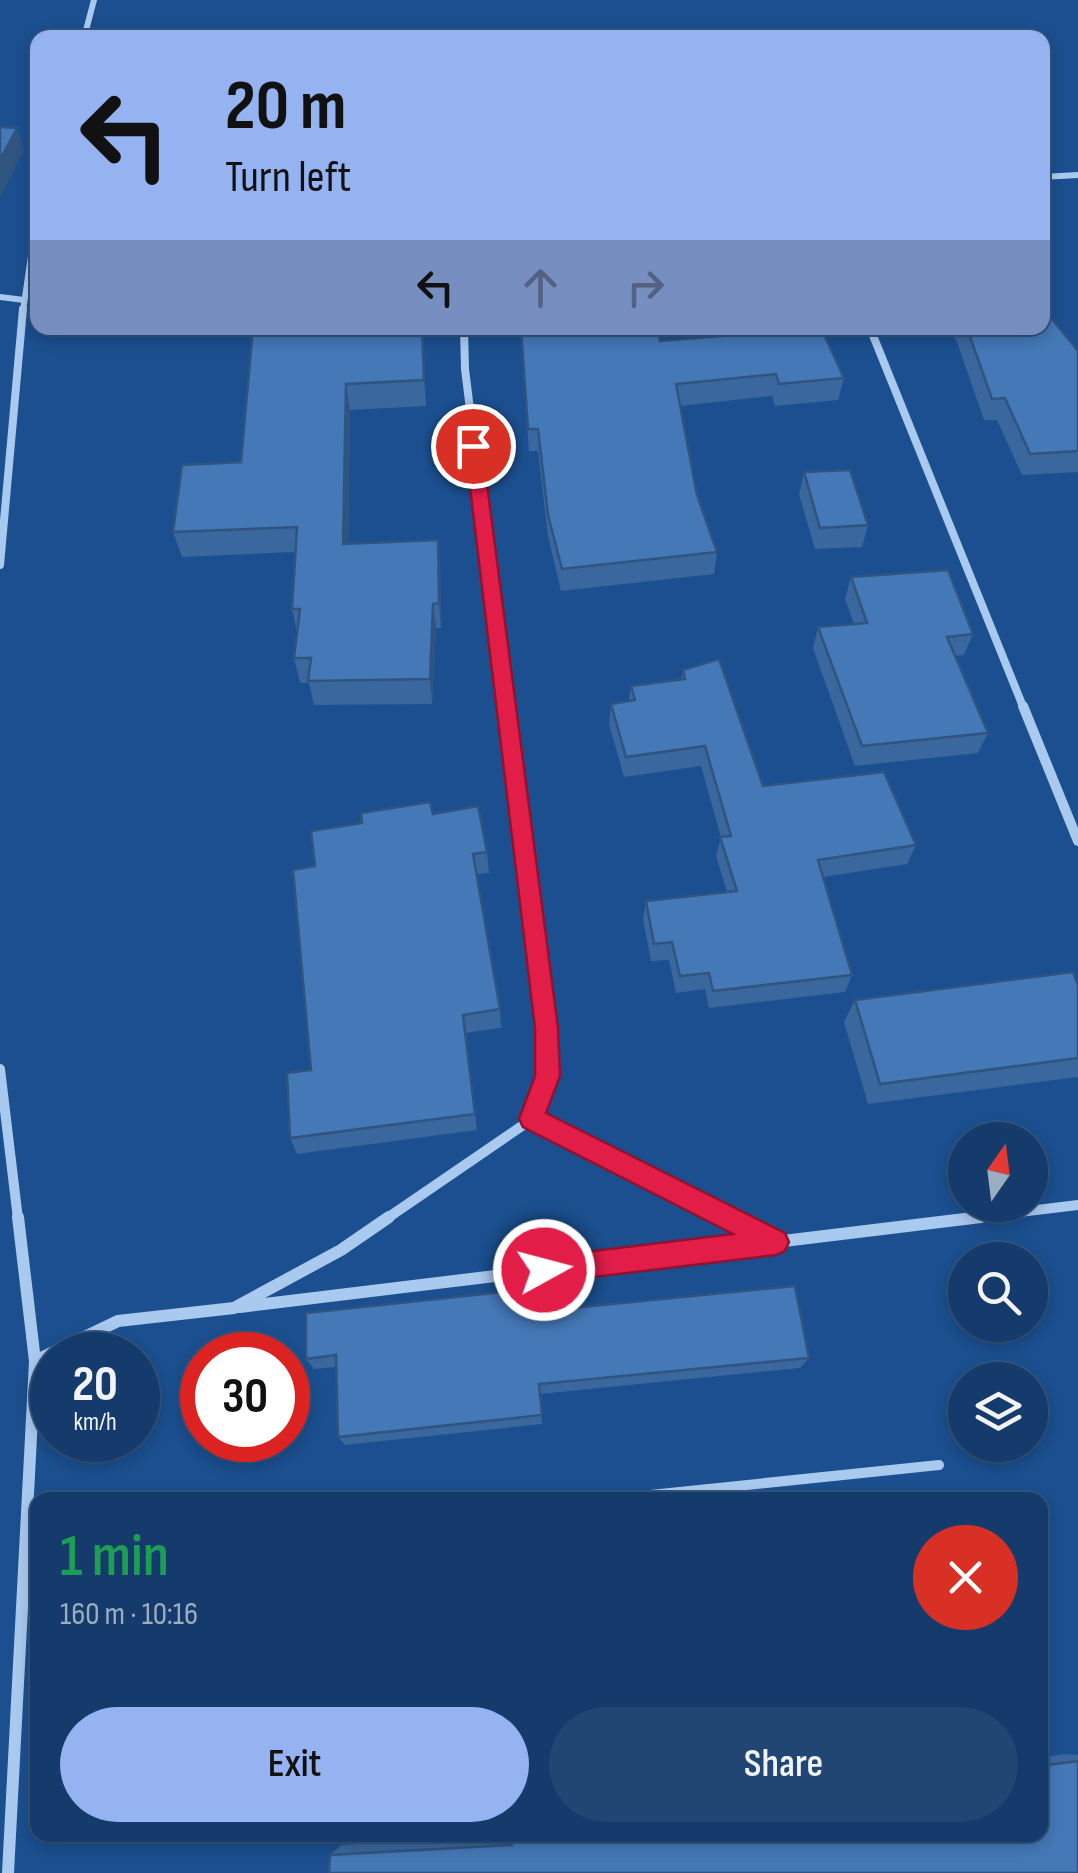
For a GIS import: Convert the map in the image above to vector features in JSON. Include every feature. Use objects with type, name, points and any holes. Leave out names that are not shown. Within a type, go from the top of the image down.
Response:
[{"type":"street","points":[[86,30],[94,0]]},
{"type":"street","points":[[1050,177],[1078,175]]},
{"type":"street","points":[[0,565],[30,259]]},
{"type":"street","points":[[0,297],[24,300]]},
{"type":"street","points":[[234,1308],[341,1250],[532,1119],[548,1076],[546,1028],[464,369],[464,335]]},
{"type":"street","points":[[873,335],[1078,841]]},
{"type":"street","points":[[0,1068],[32,1332]]},
{"type":"street","points":[[532,1119],[776,1242]]},
{"type":"street","points":[[95,1332],[118,1321],[1078,1206]]},
{"type":"street","points":[[32,1492],[33,1462]]},
{"type":"street","points":[[8,1873],[30,1574]]},
{"type":"lane","points":[[679,1492],[939,1465]]},
{"type":"building","points":[[0,127],[17,128],[0,160]]},
{"type":"building","points":[[1050,317],[1078,351],[1078,451],[1030,454],[1005,398],[992,399],[969,335],[1050,335]]},
{"type":"building","points":[[252,335],[422,335],[424,380],[346,384],[343,544],[438,540],[439,603],[433,604],[430,679],[308,681],[311,658],[294,658],[300,609],[292,609],[297,527],[173,532],[182,465],[241,462]]},
{"type":"building","points":[[521,335],[659,335],[660,341],[734,335],[824,335],[844,378],[779,384],[776,374],[676,384],[697,495],[717,552],[562,569],[548,515],[538,429],[528,429]]},
{"type":"building","points":[[850,470],[868,525],[820,528],[804,472]]},
{"type":"building","points":[[948,570],[973,634],[947,637],[988,733],[862,746],[818,627],[867,623],[851,577]]},
{"type":"building","points":[[719,659],[763,786],[884,772],[916,845],[818,860],[852,975],[713,991],[709,973],[680,976],[672,942],[654,944],[646,901],[737,891],[720,837],[731,836],[705,746],[626,757],[611,704],[635,700],[631,686],[685,679],[683,670]]},
{"type":"building","points":[[430,802],[433,814],[478,806],[487,852],[473,854],[500,1009],[463,1015],[475,1114],[290,1138],[287,1073],[311,1070],[293,870],[315,866],[311,831],[362,823],[361,813]]},
{"type":"building","points":[[1073,972],[1078,985],[1078,1058],[880,1084],[855,1000]]},
{"type":"building","points":[[795,1286],[809,1358],[539,1384],[542,1415],[338,1437],[336,1355],[310,1358],[306,1313],[530,1289],[532,1312]]},
{"type":"building","points":[[1078,1761],[1078,1873],[329,1873],[330,1855],[512,1842],[1048,1842],[1048,1765]]},
{"type":"route","points":[[473,446],[546,1028],[548,1076],[532,1119],[776,1242],[544,1270]]}]
